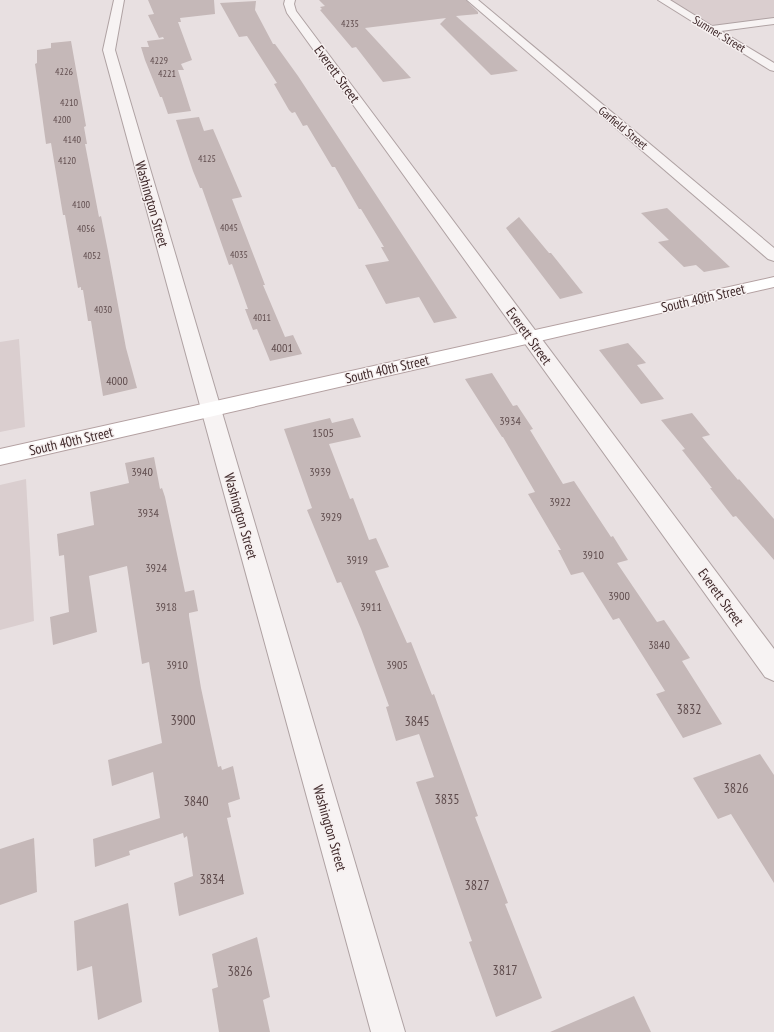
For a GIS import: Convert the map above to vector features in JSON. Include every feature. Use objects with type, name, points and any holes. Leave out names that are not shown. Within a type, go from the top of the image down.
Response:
[{"type":"main road","name":"South 40th Street","points":[[0,457],[774,282]]},
{"type":"street","name":"Washington Street","points":[[119,0],[118,12],[109,38],[109,50],[388,1032]]},
{"type":"street","name":"Everett Street","points":[[290,0],[291,11],[774,670]]},
{"type":"street","name":"Garfield Street","points":[[472,0],[774,256]]},
{"type":"street","name":"Sumner Street","points":[[663,0],[774,68]]},
{"type":"street","points":[[711,29],[774,21]]},
{"type":"shaded area","points":[[663,0],[774,0],[774,21],[711,29]]},
{"type":"shaded area","points":[[19,339],[25,427],[0,432],[0,342]]},
{"type":"shaded area","points":[[26,479],[34,621],[0,630],[0,485]]},
{"type":"building","points":[[148,0],[214,0],[215,14],[180,18],[181,22],[178,22],[192,60],[181,64],[184,70],[178,70],[191,111],[168,114],[145,60],[141,47],[149,47],[147,41],[164,39],[163,37],[159,38],[148,15],[154,14]]},
{"type":"building","points":[[319,0],[466,0],[478,12],[478,14],[456,16],[518,71],[491,75],[440,24],[446,18],[365,28],[411,78],[383,82],[356,47],[352,48],[320,10],[322,9],[320,7],[325,6]]},
{"type":"building","points":[[256,1],[255,10],[273,44],[275,44],[298,76],[457,318],[434,323],[419,297],[386,304],[365,265],[389,261],[381,247],[384,247],[361,209],[359,209],[335,167],[332,167],[307,125],[303,126],[295,112],[292,113],[289,110],[274,84],[277,83],[247,36],[239,37],[220,3]]},
{"type":"building","points":[[71,41],[86,126],[84,127],[87,144],[85,144],[99,217],[101,216],[126,348],[137,388],[103,396],[91,321],[88,321],[83,290],[81,290],[81,287],[78,288],[65,215],[63,215],[51,143],[46,144],[35,64],[37,63],[37,50],[51,48],[51,43]]},
{"type":"building","points":[[199,117],[204,131],[213,129],[242,197],[232,199],[265,285],[263,285],[285,337],[293,335],[302,354],[270,361],[257,329],[253,330],[245,309],[248,309],[232,264],[229,265],[202,188],[200,188],[193,171],[176,120]]},
{"type":"building","points":[[667,208],[730,267],[704,272],[696,265],[684,267],[658,242],[669,240],[641,213]]},
{"type":"building","points":[[519,217],[549,253],[551,253],[583,293],[560,299],[506,228]]},
{"type":"building","points":[[628,343],[646,363],[637,365],[664,399],[641,404],[599,350]]},
{"type":"building","points":[[492,373],[513,406],[517,405],[533,429],[530,430],[563,484],[574,481],[611,537],[613,536],[628,560],[617,563],[657,622],[664,620],[690,658],[682,661],[722,724],[683,738],[656,694],[665,691],[619,618],[613,620],[583,572],[571,575],[558,550],[561,550],[528,494],[535,492],[503,437],[465,379]]},
{"type":"building","points":[[692,413],[710,435],[702,437],[738,480],[739,479],[774,519],[774,560],[736,516],[733,517],[682,450],[685,449],[661,420]]},
{"type":"building","points":[[330,418],[332,423],[353,418],[361,437],[329,444],[350,499],[353,498],[369,540],[376,538],[389,567],[375,571],[407,643],[411,642],[432,695],[434,694],[478,816],[475,817],[508,903],[505,904],[542,998],[496,1017],[469,942],[472,941],[416,782],[434,777],[419,734],[396,741],[386,707],[389,706],[361,629],[341,582],[337,583],[307,510],[312,508],[284,429]]},
{"type":"building","points":[[154,457],[160,489],[162,488],[165,497],[185,592],[194,590],[198,611],[189,613],[189,616],[201,688],[218,767],[221,766],[222,770],[233,766],[240,799],[228,803],[231,817],[227,818],[244,894],[179,916],[174,883],[193,876],[187,836],[184,838],[183,833],[129,851],[130,855],[95,867],[93,839],[160,818],[153,772],[112,786],[108,760],[162,743],[149,662],[142,664],[127,566],[89,576],[97,632],[53,645],[50,617],[69,612],[64,555],[59,556],[57,534],[94,525],[90,492],[129,483],[125,463]]},
{"type":"building","points":[[760,754],[774,775],[774,883],[731,814],[718,819],[693,778]]},
{"type":"building","points":[[34,838],[37,892],[0,905],[0,849]]},
{"type":"building","points":[[128,903],[142,1002],[98,1020],[92,966],[77,971],[74,921]]},
{"type":"building","points":[[257,937],[270,997],[263,1000],[270,1032],[219,1032],[212,989],[218,987],[212,954]]},
{"type":"building","points":[[634,996],[651,1032],[550,1032]]}]
